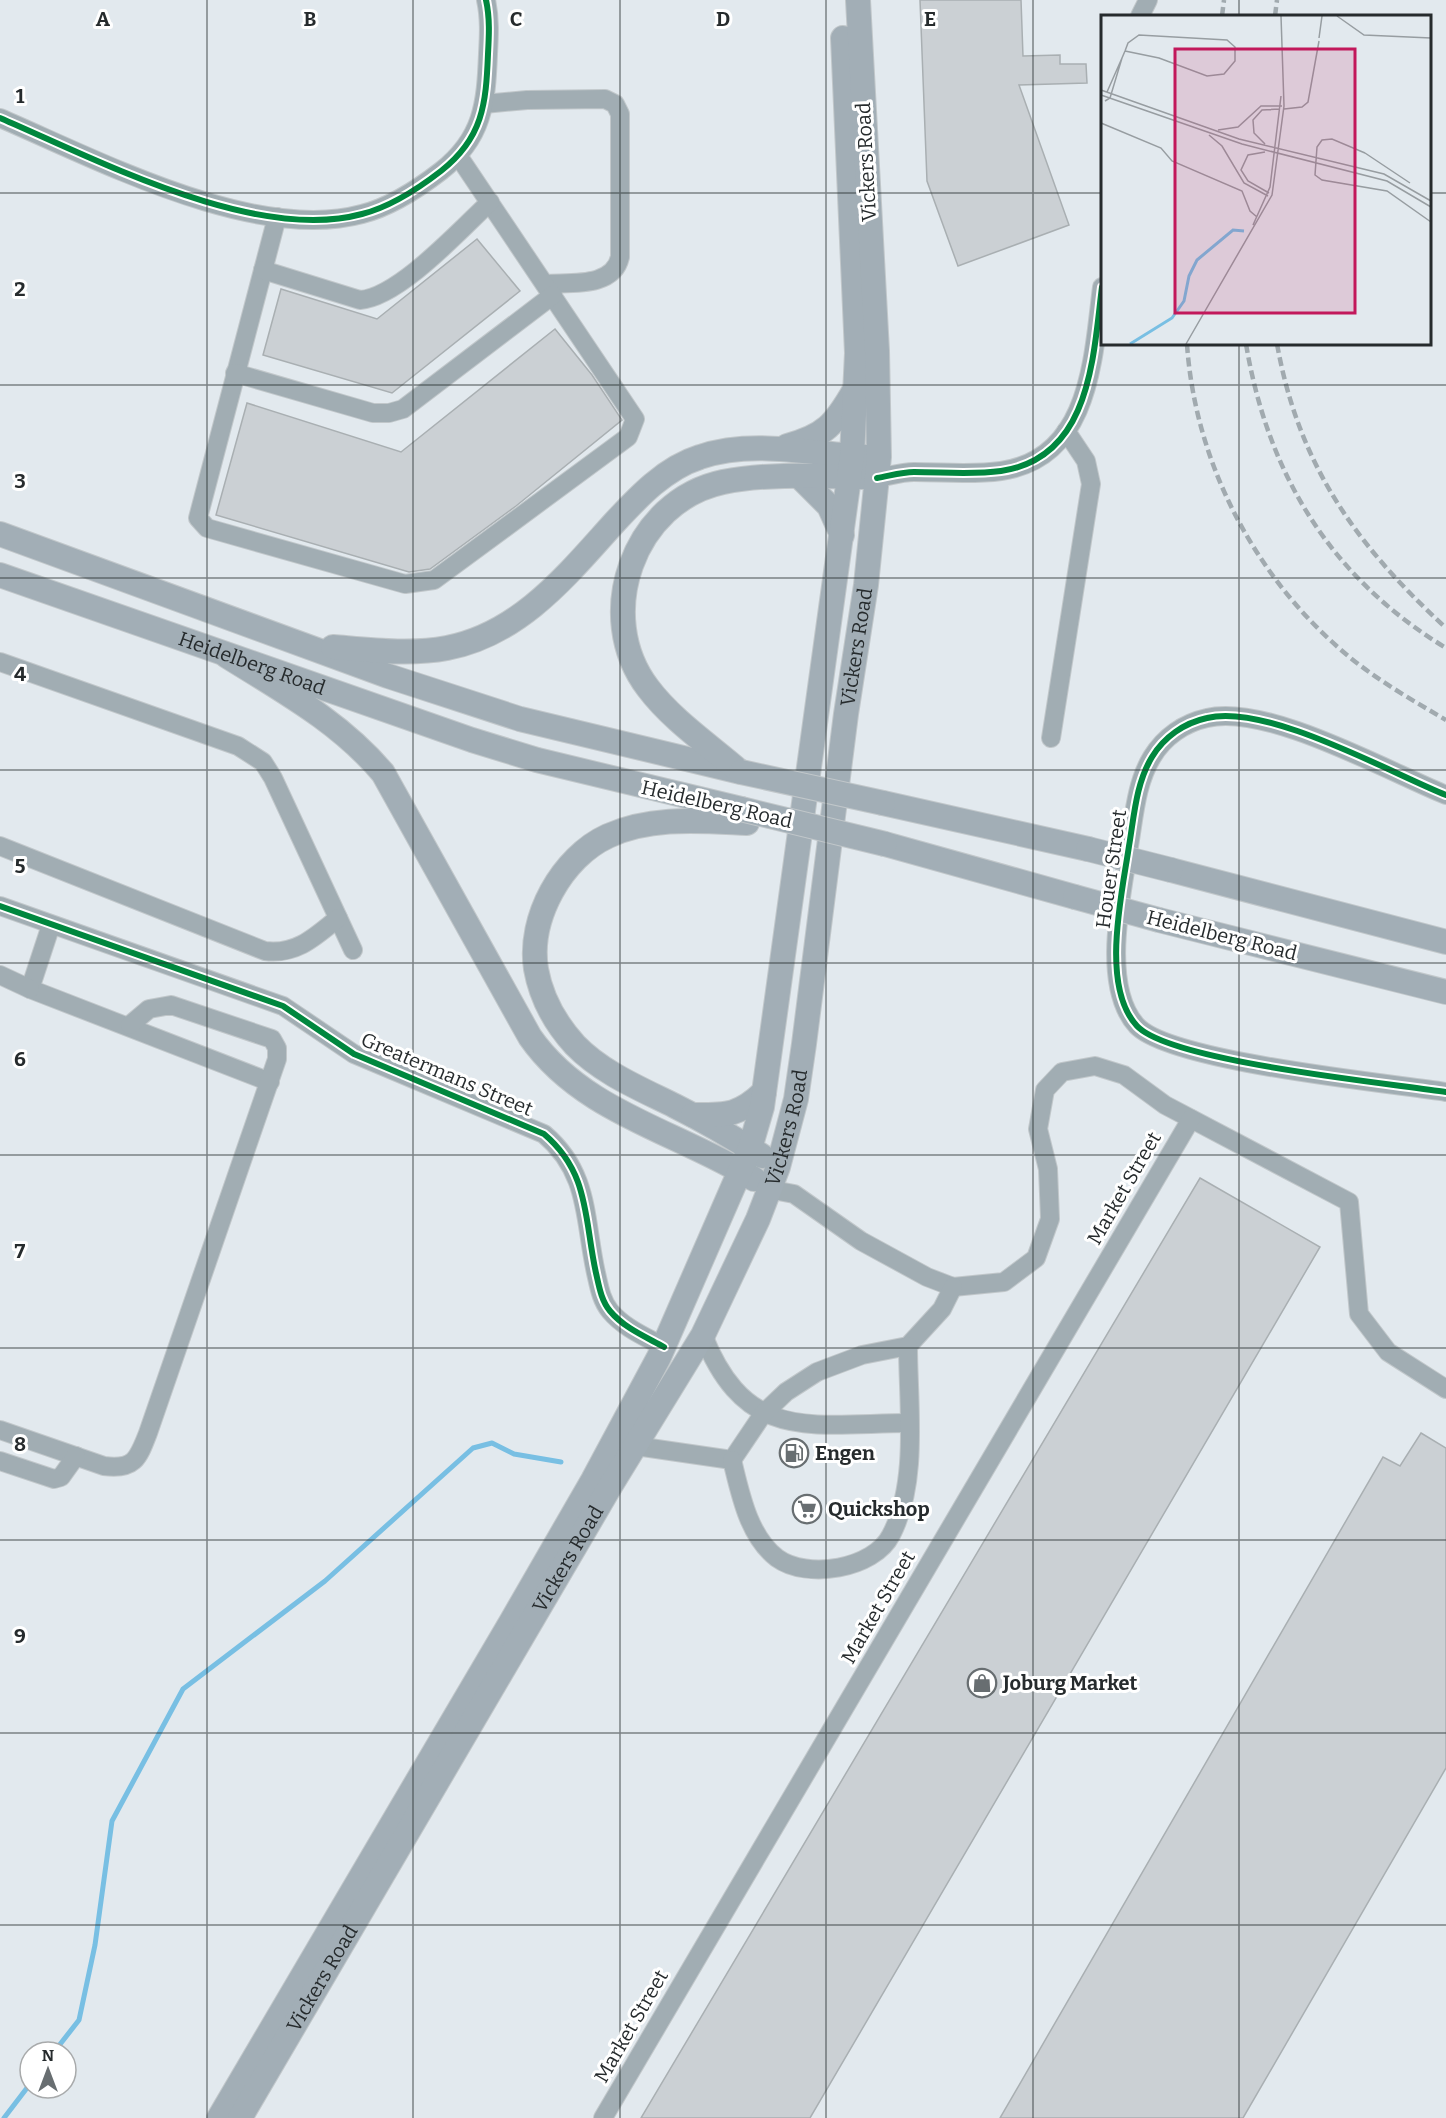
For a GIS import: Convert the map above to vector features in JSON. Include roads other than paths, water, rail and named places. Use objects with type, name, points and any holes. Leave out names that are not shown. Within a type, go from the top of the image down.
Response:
[{"type":"main road","name":"Vickers Road","points":[[219,2118],[587,1490],[664,1347],[750,1149],[764,1092],[851,467],[856,386],[842,0]]},
{"type":"main road","name":"Vickers Road","points":[[240,2118],[611,1485],[703,1335],[749,1239],[778,1167],[796,1099],[803,1055],[846,714],[866,585],[878,467],[877,351],[858,0]]},
{"type":"main road","points":[[304,645],[415,651],[447,648],[479,638],[528,612],[653,484],[673,470],[697,457],[724,450],[776,449],[808,441],[831,426],[856,386]]},
{"type":"main road","points":[[776,449],[851,467]]},
{"type":"main road","points":[[741,772],[677,718],[649,689],[627,647],[623,623],[625,582],[640,543],[652,526],[687,497],[723,482],[800,477],[851,467],[878,467]]},
{"type":"main road","points":[[800,477],[828,506],[842,535]]},
{"type":"main road","name":"Heidelberg Road","points":[[0,534],[304,645],[520,719],[741,772],[1088,849],[1446,942]]},
{"type":"main road","name":"Heidelberg Road","points":[[0,575],[227,656],[537,760],[744,816],[885,844],[1159,920],[1446,992]]},
{"type":"main road","points":[[227,656],[310,707],[364,752],[382,773],[530,1037],[556,1069],[574,1084],[606,1104],[740,1170],[768,1189]]},
{"type":"main road","points":[[744,816],[657,823],[608,836],[585,850],[567,869],[542,914],[537,933],[536,961],[541,987],[550,1010],[576,1045],[590,1059],[623,1080],[693,1115],[778,1167]]},
{"type":"main road","points":[[1372,923],[1446,932]]},
{"type":"main road","points":[[693,1115],[733,1113],[748,1107],[764,1092]]},
{"type":"street","points":[[0,118],[209,204],[306,219],[363,214],[397,199],[428,181],[459,157],[480,121],[484,104],[489,30],[486,0]]},
{"type":"street","points":[[235,373],[372,413],[389,413],[403,409],[549,290],[608,277],[618,269],[620,257],[620,114],[615,104],[605,99],[527,100],[484,104]]},
{"type":"street","points":[[277,216],[198,518],[207,528],[405,584],[419,584],[434,580],[628,437],[634,427],[634,419],[614,384],[459,157]]},
{"type":"street","points":[[263,270],[360,300],[372,299],[399,284],[490,202]]},
{"type":"street","points":[[878,467],[910,472],[1002,471],[1026,465],[1045,455],[1066,431],[1085,396],[1101,293]]},
{"type":"street","points":[[1051,738],[1091,484],[1086,461],[1066,431]]},
{"type":"street","points":[[0,662],[238,746],[263,762],[273,778],[353,950]]},
{"type":"street","name":"Houer Street","points":[[1446,795],[1313,737],[1267,722],[1237,717],[1208,717],[1165,740],[1151,759],[1141,783],[1116,928],[1119,981],[1124,1007],[1137,1026],[1156,1039],[1184,1049],[1283,1068],[1446,1092]]},
{"type":"street","points":[[0,846],[265,951],[282,953],[295,949],[315,938],[338,918]]},
{"type":"street","name":"Greatermans Street","points":[[0,906],[276,1003],[354,1054],[544,1134],[563,1151],[577,1174],[594,1264],[604,1301],[621,1322],[664,1347]]},
{"type":"street","points":[[30,988],[51,925]]},
{"type":"street","points":[[0,975],[270,1082]]},
{"type":"street","points":[[0,1430],[104,1466],[121,1468],[135,1461],[141,1450],[278,1059],[278,1048],[272,1039],[171,1005],[149,1008],[130,1025]]},
{"type":"street","name":"Market Street","points":[[768,1189],[794,1194],[861,1241],[927,1277],[953,1287],[1004,1282],[1036,1258],[1050,1220],[1048,1169],[1038,1129],[1045,1090],[1062,1072],[1095,1066],[1124,1075],[1165,1105],[1349,1203],[1359,1314],[1388,1352],[1446,1389]]},
{"type":"street","name":"Market Street","points":[[603,2118],[1191,1119]]},
{"type":"street","name":"Market Street","points":[[778,1167],[794,1194]]},
{"type":"street","points":[[908,1346],[905,1501],[890,1537],[868,1560],[839,1568],[803,1567],[777,1558],[760,1539],[742,1501],[732,1460],[763,1414],[786,1392],[817,1372],[862,1355],[908,1346],[942,1309],[953,1287]]},
{"type":"street","points":[[703,1335],[724,1378],[763,1414],[783,1421],[818,1424],[908,1423]]},
{"type":"street","points":[[636,1446],[732,1460]]},
{"type":"street","points":[[0,1461],[54,1479],[61,1477],[76,1456]]},
{"type":"waterway","points":[[63,2040],[79,2020],[95,1945],[112,1821],[183,1689],[325,1581],[473,1448],[492,1443],[514,1454],[561,1462]]},
{"type":"waterway","points":[[4,2118],[18,2100]]},
{"type":"railway","points":[[1222,15],[1224,0]]},
{"type":"railway","points":[[1275,15],[1277,0]]},
{"type":"railway","points":[[1187,345],[1192,388],[1202,432],[1217,474],[1258,554],[1284,591],[1347,655],[1383,681],[1446,720]]},
{"type":"railway","points":[[1246,345],[1256,392],[1270,437],[1311,519],[1338,556],[1369,589],[1405,620],[1446,648]]},
{"type":"railway","points":[[1277,345],[1287,388],[1300,428],[1316,466],[1336,501],[1385,566],[1446,628]]},
{"type":"place","name":"Engen","points":[[794,1453]]},
{"type":"place","name":"Quickshop","points":[[807,1509]]},
{"type":"place","name":"Joburg Market","points":[[982,1683]]}]
